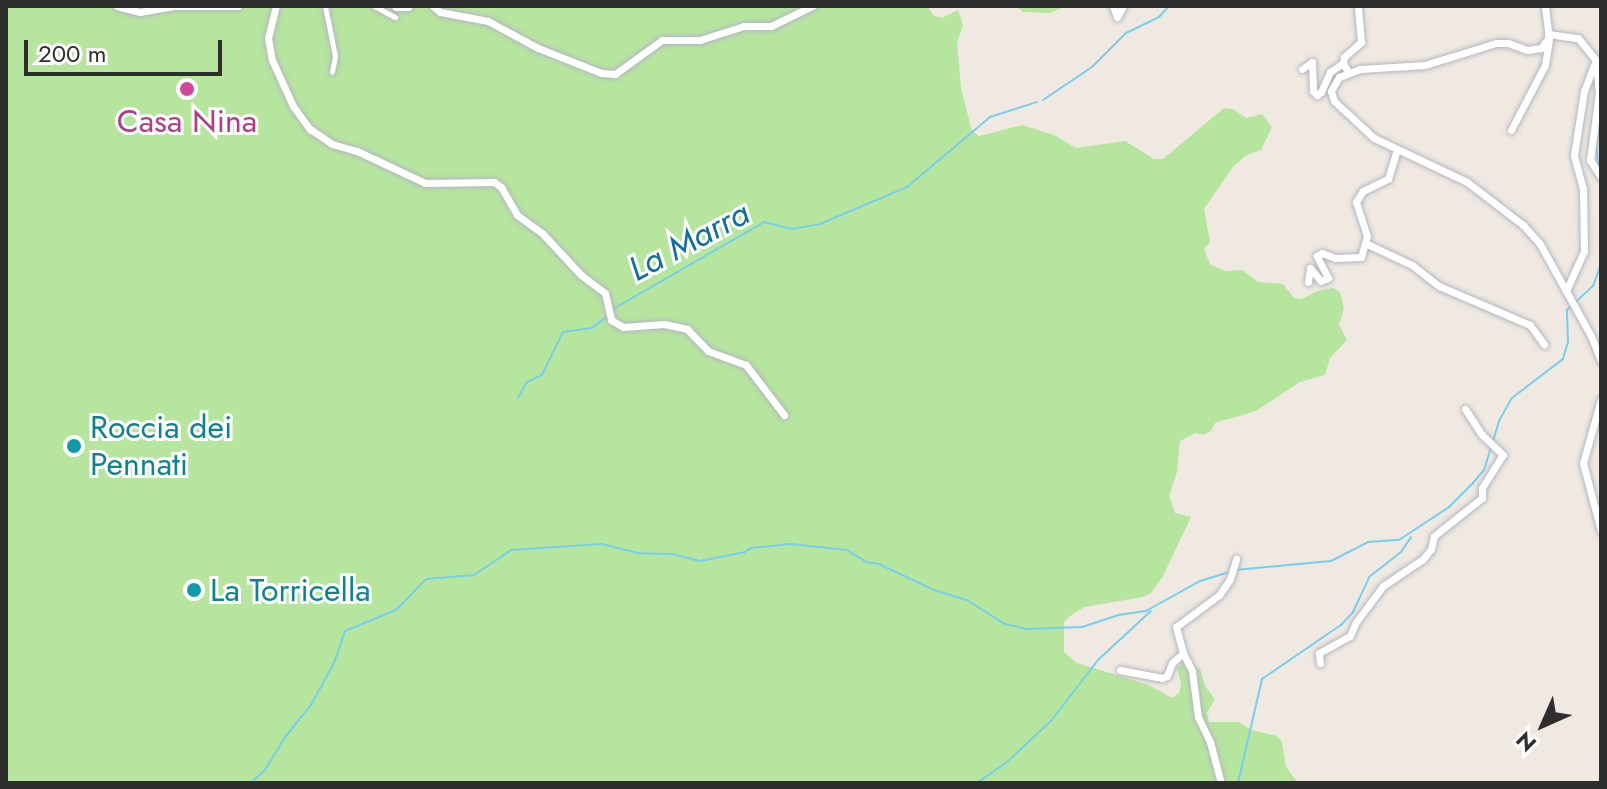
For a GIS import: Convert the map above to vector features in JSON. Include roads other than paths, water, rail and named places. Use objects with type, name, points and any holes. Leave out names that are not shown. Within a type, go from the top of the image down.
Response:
[{"type":"street","points":[[118,6],[140,12],[174,6],[238,6]]},
{"type":"street","points":[[276,6],[268,38],[272,60],[293,106],[310,129],[332,144],[357,151],[425,183],[494,182],[501,187],[517,215],[542,233],[581,275],[605,293],[611,320],[623,327],[664,324],[687,329],[708,351],[746,365],[784,415]]},
{"type":"street","points":[[325,6],[335,56],[332,72]]},
{"type":"street","points":[[374,6],[395,17]]},
{"type":"street","points":[[396,6],[404,9],[408,6]]},
{"type":"street","points":[[433,6],[440,12],[488,21],[538,48],[601,73],[615,74],[662,40],[700,40],[744,26],[771,26],[812,6]]},
{"type":"street","points":[[1113,6],[1117,17],[1123,6]]},
{"type":"street","points":[[1348,72],[1343,63],[1344,57],[1361,42],[1358,6]]},
{"type":"street","points":[[1511,130],[1545,65],[1549,35],[1545,6]]},
{"type":"street","points":[[1549,35],[1578,38],[1596,60],[1600,92],[1589,144],[1590,160],[1599,175]]},
{"type":"street","points":[[1549,35],[1536,50],[1496,43],[1425,65],[1348,72],[1335,82],[1331,91],[1334,101],[1374,138],[1467,182],[1523,225],[1540,244],[1578,310],[1601,361]]},
{"type":"street","points":[[1302,69],[1309,60],[1312,62],[1313,92],[1318,95],[1330,72],[1343,63]]},
{"type":"street","points":[[1566,291],[1584,251],[1585,201],[1574,155],[1584,91],[1596,60]]},
{"type":"street","points":[[1308,282],[1310,268],[1321,281],[1328,278],[1319,254],[1359,259],[1365,243],[1365,226],[1356,202],[1363,191],[1384,185],[1397,150]]},
{"type":"street","points":[[1365,243],[1412,265],[1439,286],[1530,325],[1544,344]]},
{"type":"street","points":[[1601,399],[1583,463],[1601,531]]},
{"type":"street","points":[[1320,663],[1319,653],[1350,636],[1356,622],[1383,586],[1423,559],[1431,549],[1434,536],[1482,498],[1482,488],[1502,460],[1502,451],[1465,409]]},
{"type":"street","points":[[1221,783],[1210,742],[1198,717],[1192,671],[1176,627],[1219,595],[1233,566]]},
{"type":"street","points":[[1120,670],[1162,678],[1183,653]]},
{"type":"waterway","points":[[1043,100],[1092,67],[1126,33],[1159,17],[1169,6]]},
{"type":"waterway","name":"La Marra","points":[[613,309],[764,222],[792,229],[820,224],[907,187],[990,117],[1037,102]]},
{"type":"waterway","points":[[1599,167],[1596,146],[1601,109]]},
{"type":"waterway","points":[[1493,441],[1499,421],[1512,398],[1563,359],[1568,342],[1567,310],[1593,286],[1601,264]]},
{"type":"waterway","name":"La Marra","points":[[518,398],[527,382],[542,375],[563,332],[592,328],[606,317]]},
{"type":"waterway","points":[[1235,570],[1331,561],[1368,542],[1399,540],[1449,507],[1473,483],[1484,470],[1491,447]]},
{"type":"waterway","points":[[1238,783],[1262,679],[1341,625],[1353,612],[1369,577],[1401,552],[1411,537]]},
{"type":"waterway","points":[[251,783],[264,771],[285,737],[311,705],[334,663],[345,631],[396,610],[426,579],[474,575],[511,550],[602,544],[637,553],[672,554],[700,561],[751,548],[791,544],[847,550],[866,562],[879,564],[934,590],[967,600],[1005,624],[1026,629],[1082,627],[1118,615],[1146,611],[1200,581],[1229,572]]},
{"type":"waterway","points":[[977,783],[1007,762],[1051,721],[1098,660],[1151,611]]},
{"type":"place","name":"Casa Nina","points":[[187,89]]},
{"type":"place","name":"Roccia dei Pennati","points":[[74,446]]},
{"type":"place","name":"La Torricella","points":[[194,590]]}]
